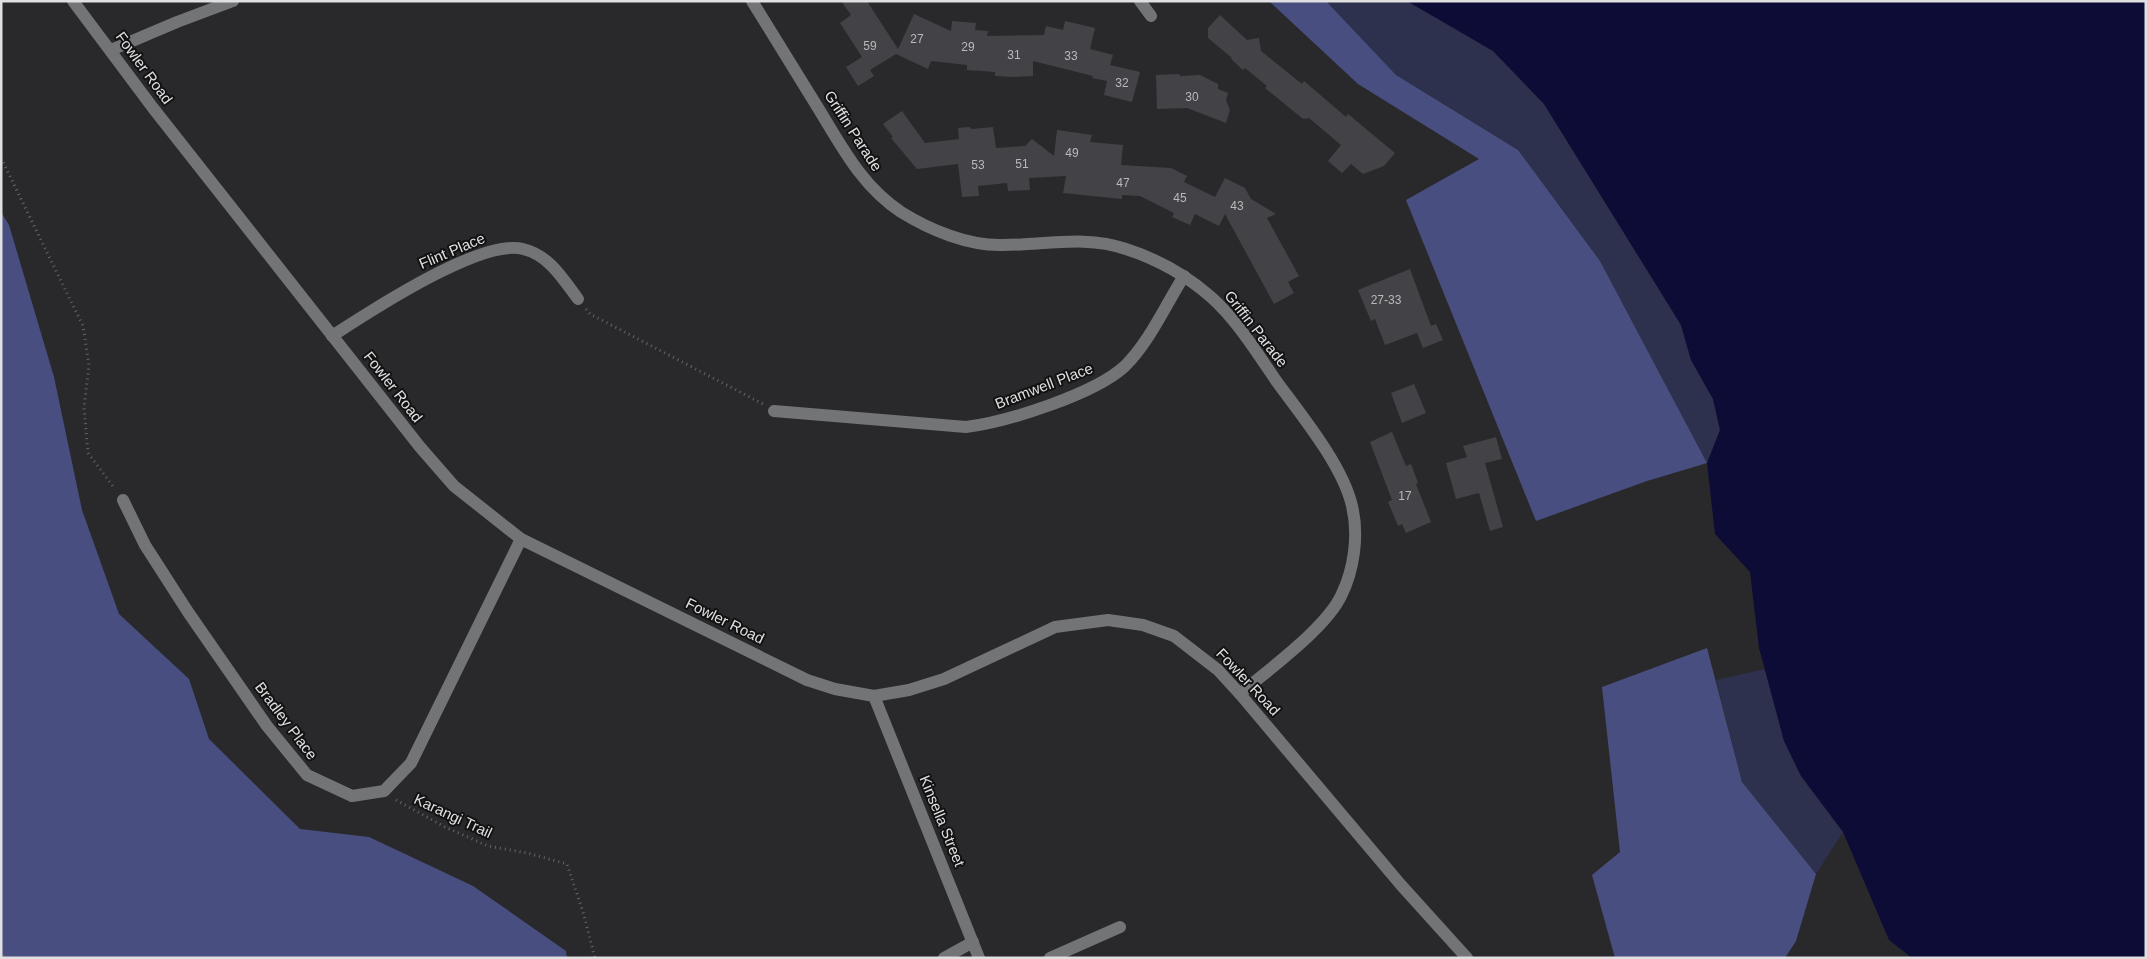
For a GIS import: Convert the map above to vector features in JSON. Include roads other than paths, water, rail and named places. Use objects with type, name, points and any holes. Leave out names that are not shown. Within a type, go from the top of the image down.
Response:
[{"type":"street","name":"Fowler Road","points":[[73,1],[153,108],[420,447],[454,486],[521,539],[807,680],[835,689],[874,696],[909,690],[944,679],[1055,627],[1108,620],[1143,625],[1174,636],[1218,670],[1240,694],[1401,885],[1467,958]]},
{"type":"street","points":[[111,50],[232,1]]},
{"type":"street","name":"Griffin Parade","points":[[752,1],[857,171],[888,203],[941,232],[967,240],[1001,246],[1045,242],[1100,242],[1124,248],[1153,259],[1184,276],[1212,298],[1229,316],[1310,427],[1344,484],[1352,505],[1355,542],[1347,582],[1331,612],[1319,626],[1240,694]]},
{"type":"street","points":[[1140,1],[1152,16]]},
{"type":"street","name":"Flint Place","points":[[332,336],[387,300],[426,279],[476,256],[508,246],[524,249],[548,261],[578,299]]},
{"type":"street","name":"Bramwell Place","points":[[774,410],[966,427],[1022,414],[1056,402],[1114,375],[1126,365],[1146,340],[1184,276]]},
{"type":"street","name":"Bradley Place","points":[[123,500],[144,544],[188,612],[267,726],[307,775],[352,796],[384,791],[411,763],[521,539]]},
{"type":"street","name":"Kinsella Street","points":[[874,696],[979,958]]},
{"type":"street","points":[[1050,958],[1120,927]]},
{"type":"street","points":[[944,958],[973,942]]}]
